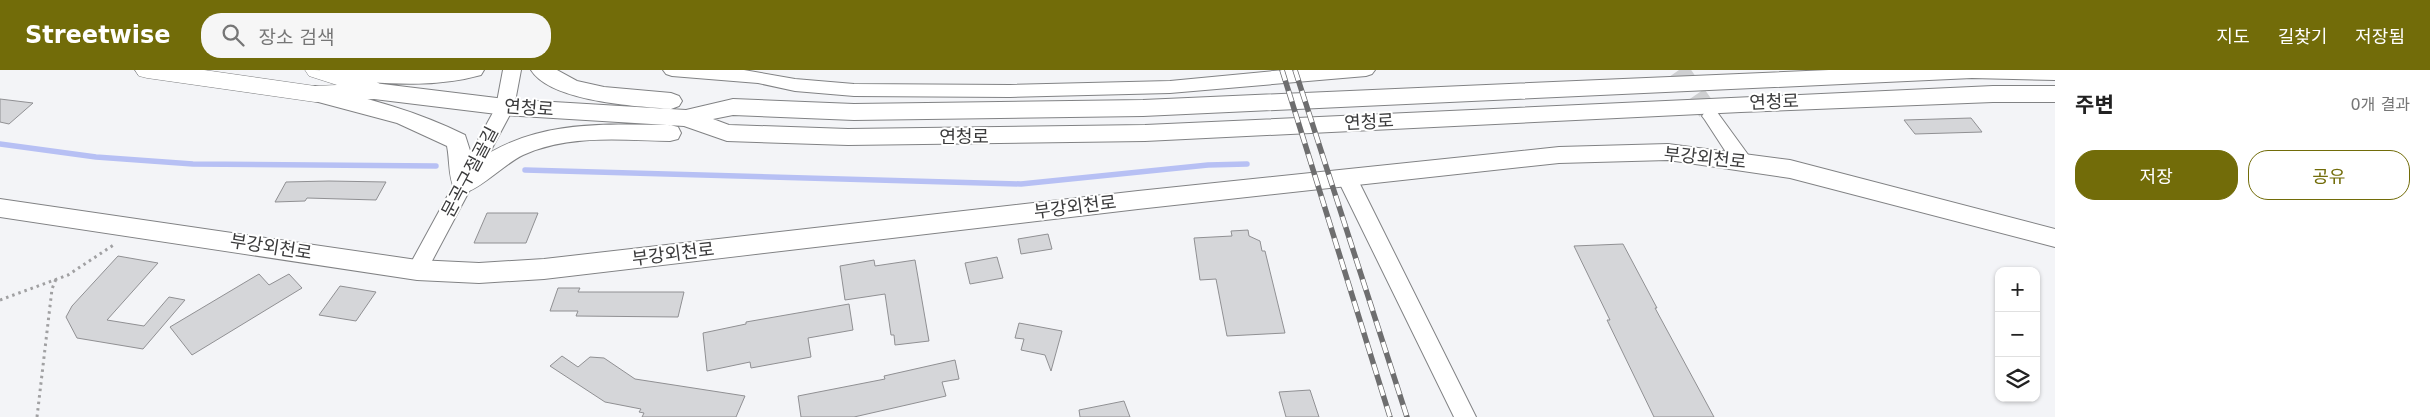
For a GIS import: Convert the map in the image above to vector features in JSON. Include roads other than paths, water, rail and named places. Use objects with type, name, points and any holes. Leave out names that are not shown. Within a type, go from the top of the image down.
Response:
[{"type":"highway","name":"연청로","points":[[147,70],[315,94],[374,91]]},
{"type":"highway","name":"연청로","points":[[323,71],[374,91]]},
{"type":"main road","points":[[323,71],[402,77],[438,76],[473,70]]},
{"type":"main road","points":[[542,70],[557,81],[581,89],[639,98],[733,107]]},
{"type":"main road","name":"연청로","points":[[686,118],[733,107],[854,112],[1133,109],[1972,71],[2055,73]]},
{"type":"main road","name":"연청로","points":[[374,91],[505,107],[686,118],[727,133],[848,137],[1145,133],[1741,104],[1993,94],[2055,94]]},
{"type":"main road","points":[[315,94],[385,110],[428,125],[457,142],[462,160],[463,184]]},
{"type":"main road","points":[[463,184],[494,160],[521,146],[559,135],[727,133]]},
{"type":"main road","name":"부강외천로","points":[[0,208],[417,270],[479,273],[544,269],[1559,155],[1668,152],[1790,168],[2055,238]]},
{"type":"street","name":"문곡구절골길","points":[[417,270],[505,107],[512,70]]},
{"type":"street","points":[[672,70],[854,90],[1010,92],[1170,87],[1314,73],[1366,70]]},
{"type":"street","points":[[1711,116],[1742,161]]},
{"type":"street","points":[[1347,178],[1465,417]]},
{"type":"waterway","points":[[0,144],[96,157],[193,164],[436,166]]},
{"type":"waterway","points":[[525,170],[1021,184],[1208,165],[1247,164]]},
{"type":"tunnel","points":[[1679,70],[1711,116]]},
{"type":"railway","points":[[1282,70],[1390,417]]},
{"type":"railway","points":[[1295,70],[1407,417]]}]
